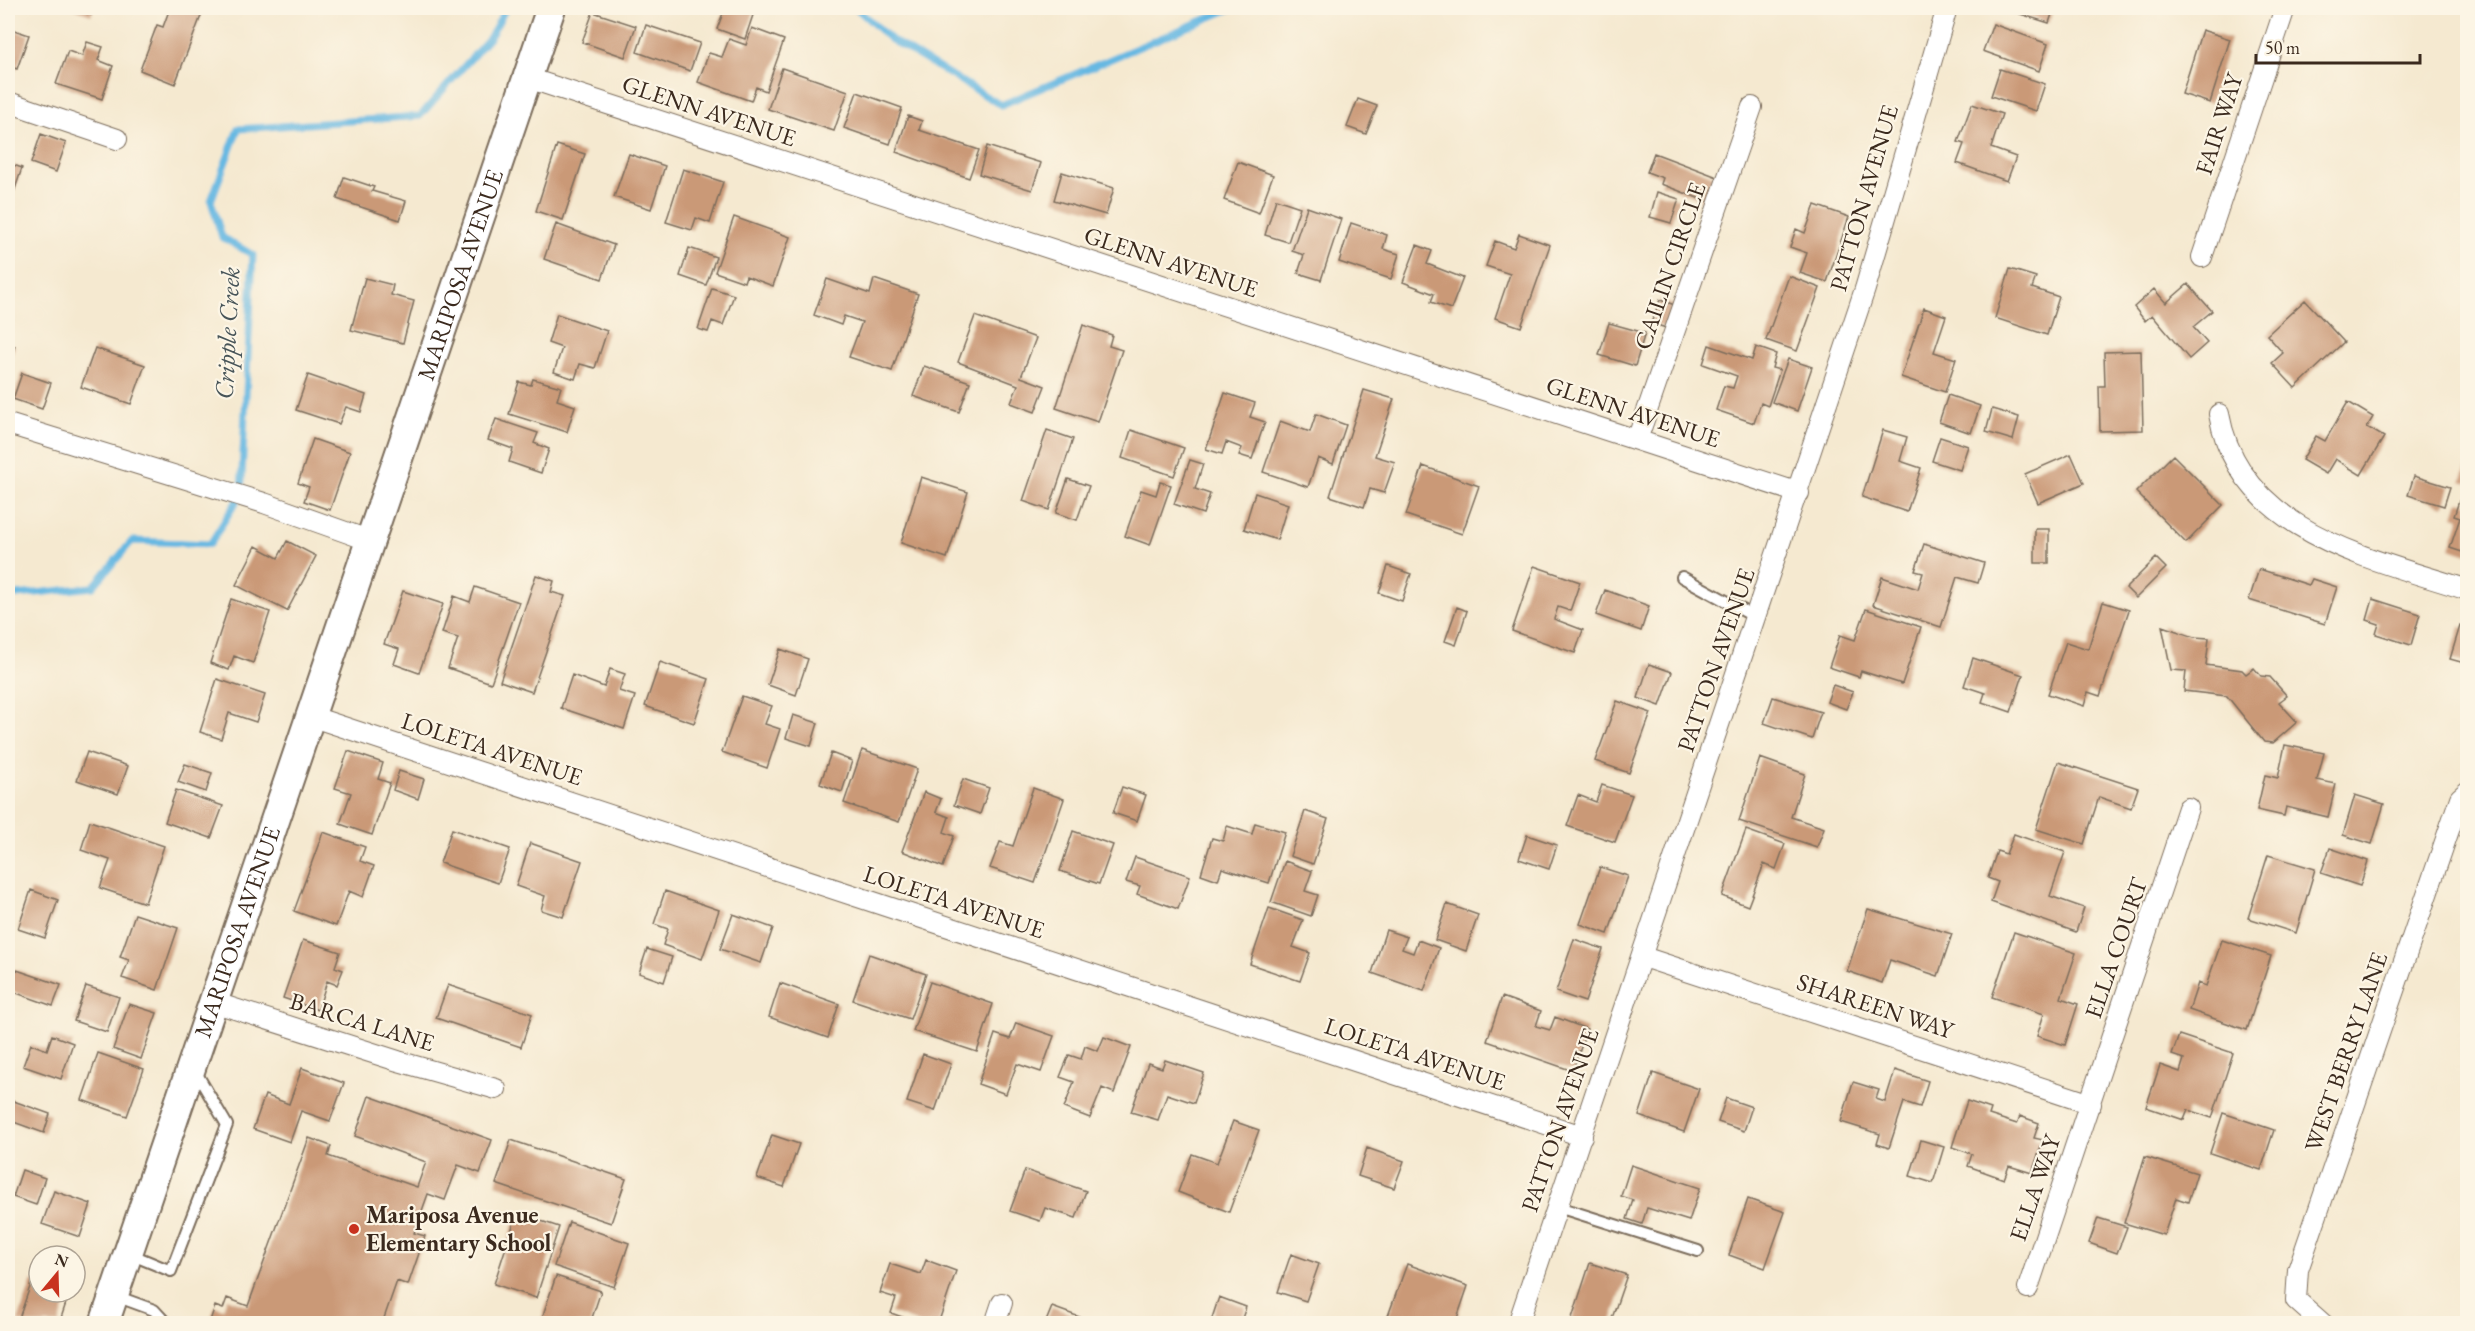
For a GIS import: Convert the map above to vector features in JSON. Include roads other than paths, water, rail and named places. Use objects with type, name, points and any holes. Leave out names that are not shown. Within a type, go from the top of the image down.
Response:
[{"type":"street","name":"MARIPOSA AVENUE","points":[[104,1323],[368,540],[551,8]]},
{"type":"street","name":"PATTON AVENUE","points":[[1518,1323],[1799,493],[1865,289],[1947,8]]},
{"type":"street","name":"FAIR WAY","points":[[2202,257],[2285,8]]},
{"type":"street","name":"GLENN AVENUE","points":[[528,78],[1799,493]]},
{"type":"street","points":[[8,102],[117,139]]},
{"type":"street","name":"CAILIN CIRCLE","points":[[1637,440],[1752,107]]},
{"type":"street","points":[[2219,414],[2227,446],[2243,475],[2264,500],[2289,520],[2335,545],[2468,590]]},
{"type":"street","points":[[8,424],[264,503],[368,540]]},
{"type":"street","name":"LOLETA AVENUE","points":[[310,716],[1582,1136]]},
{"type":"street","name":"WEST BERRY LANE","points":[[2323,1323],[2296,1300],[2298,1270],[2460,798],[2468,791]]},
{"type":"street","name":"ELLA COURT","points":[[2091,1104],[2188,808]]},
{"type":"street","name":"SHAREEN WAY","points":[[1643,957],[2091,1104]]},
{"type":"street","name":"BARCA LANE","points":[[213,1002],[398,1061],[496,1089]]},
{"type":"street","name":"ELLA WAY","points":[[2028,1288],[2091,1104]]},
{"type":"street","points":[[995,1323],[1002,1303]]},
{"type":"lane","points":[[1682,578],[1757,618]]},
{"type":"lane","points":[[127,1253],[171,1271],[227,1125],[191,1065]]},
{"type":"lane","points":[[1558,1207],[1698,1251]]},
{"type":"lane","points":[[113,1295],[154,1310],[167,1323]]},
{"type":"waterway","name":"Cripple Creek","points":[[8,596],[93,587],[132,541],[210,544],[241,494],[253,255],[222,237],[211,201],[238,129],[420,116],[490,37],[506,8]]},
{"type":"waterway","name":"Cripple Creek","points":[[856,8],[890,39],[1001,105],[1232,8]]},
{"type":"place","name":"Mariposa Avenue Elementary School","points":[[354,1229]]}]
